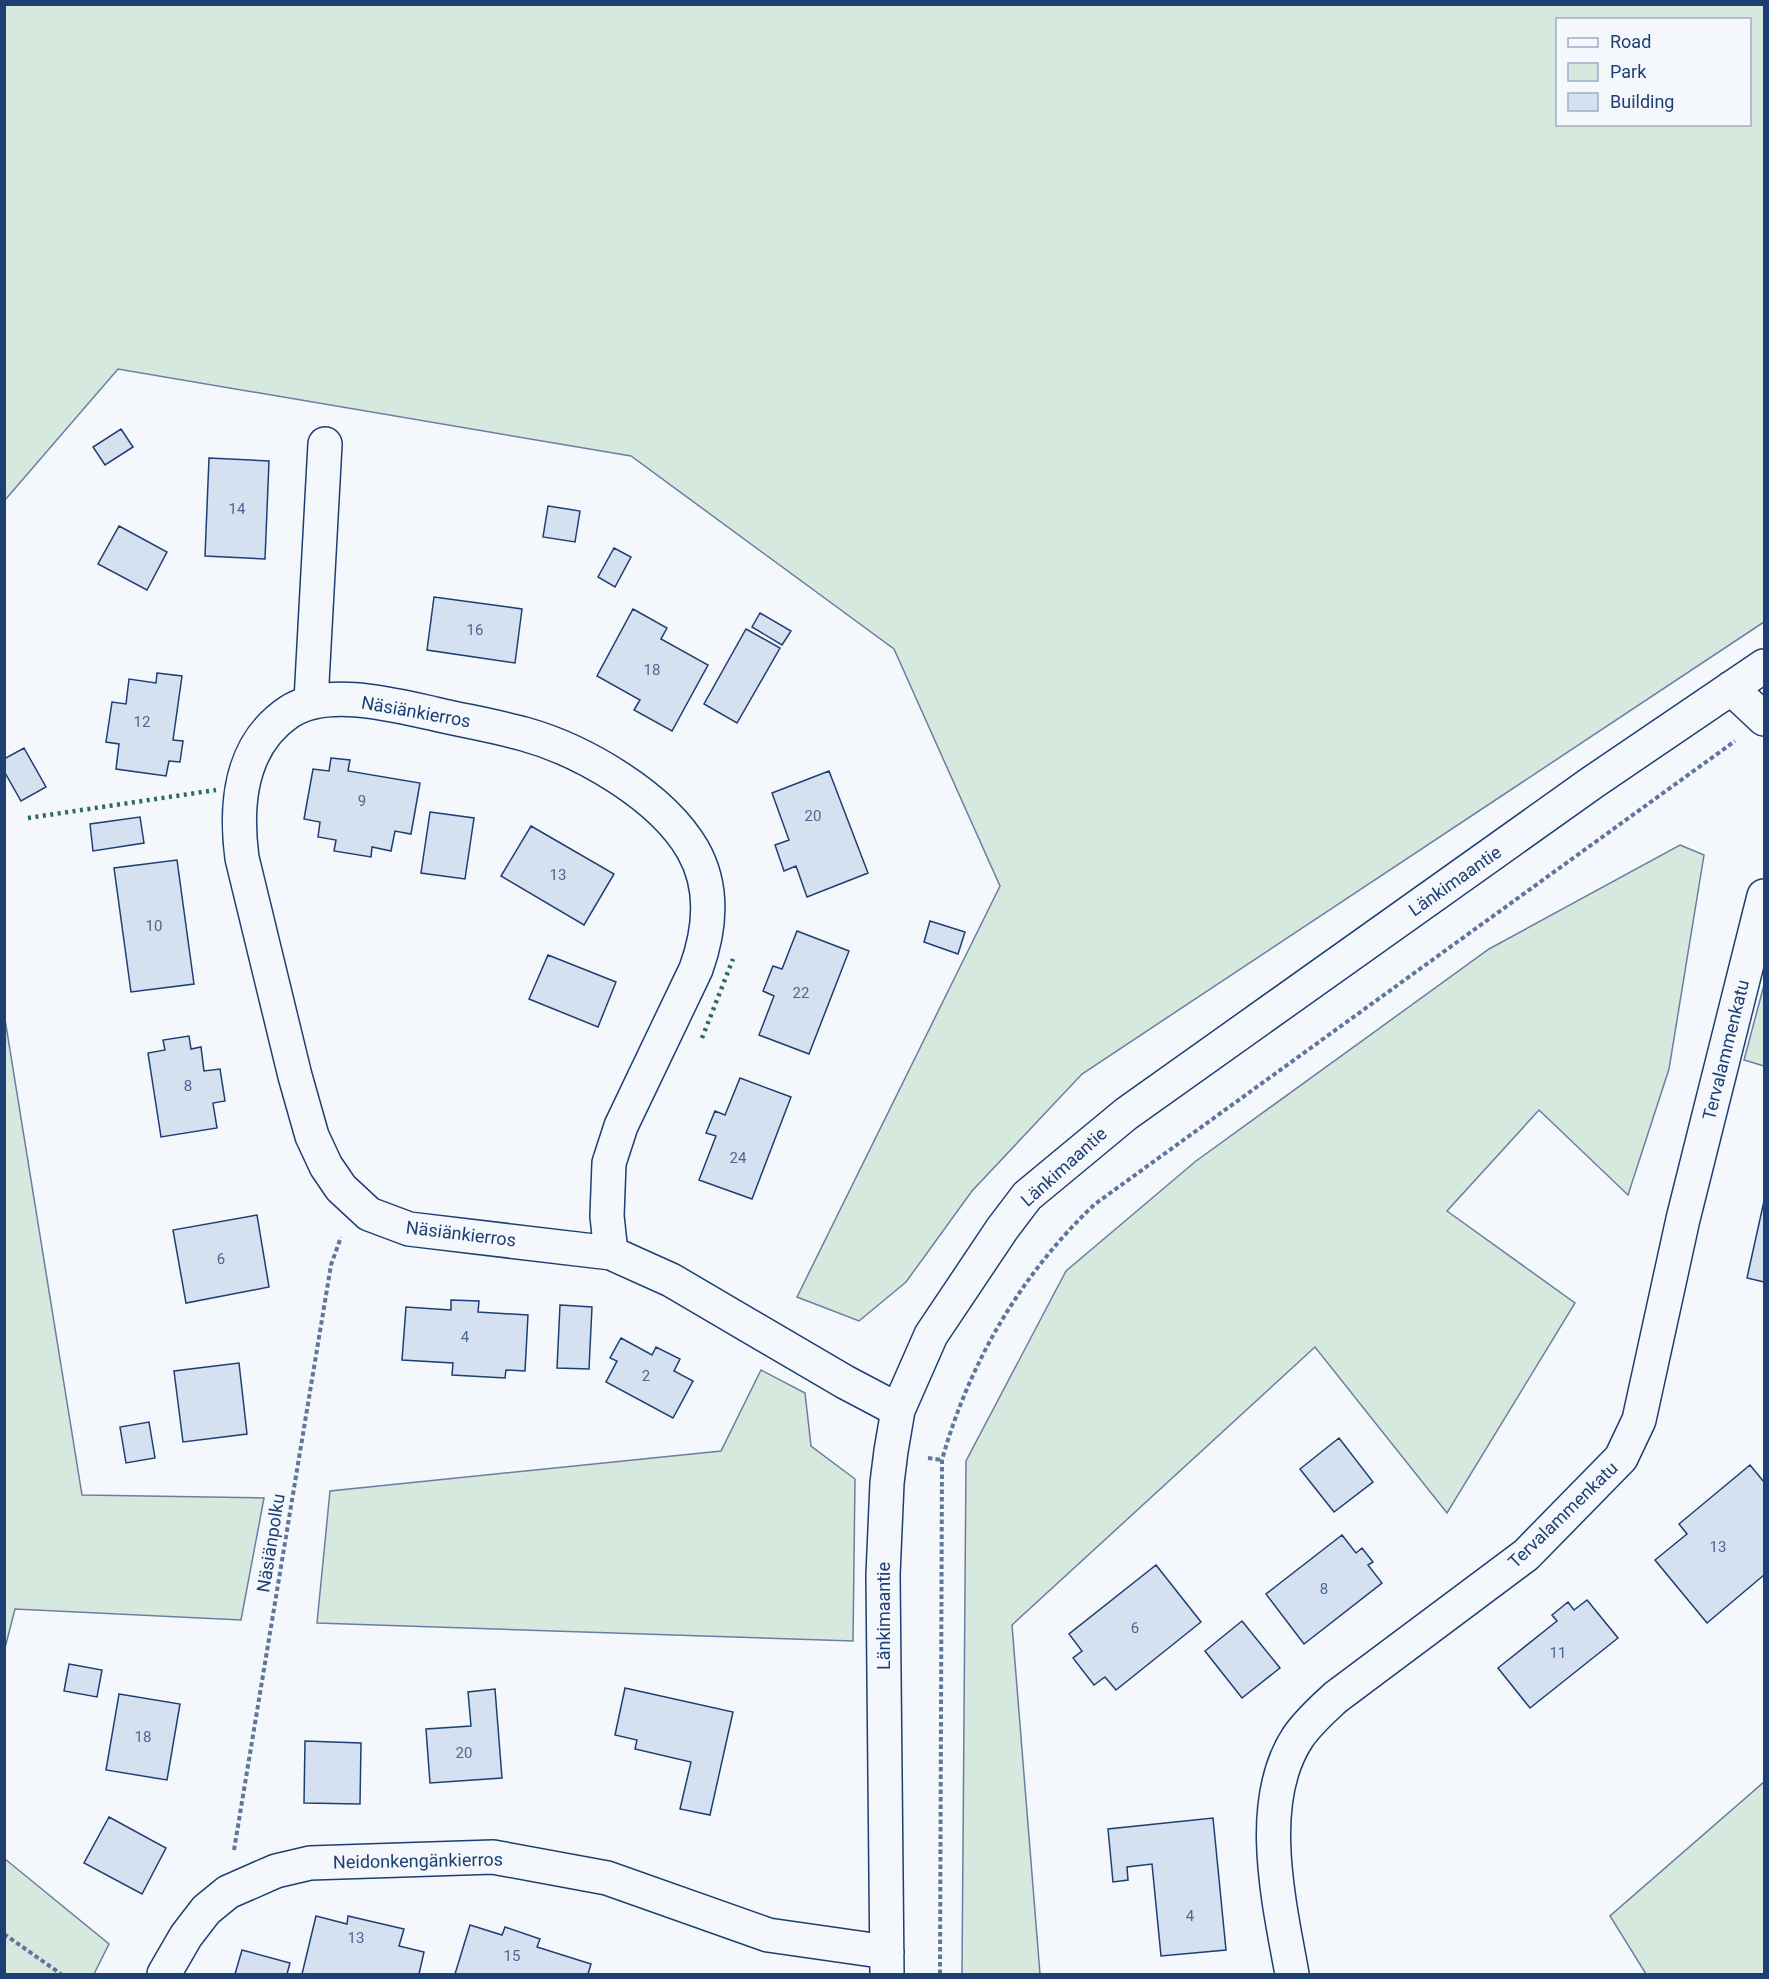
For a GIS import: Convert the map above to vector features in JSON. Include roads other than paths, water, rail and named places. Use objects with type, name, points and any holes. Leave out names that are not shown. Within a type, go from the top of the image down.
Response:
[{"type":"street","points":[[311,701],[326,444]]},
{"type":"street","name":"Länkimaantie","points":[[887,1963],[883,1575],[886,1483],[898,1410],[931,1335],[1002,1229],[1027,1196],[1059,1166],[1145,1100],[1764,666]]},
{"type":"street","points":[[1731,688],[1764,719]]},
{"type":"street","name":"Näsiänkierros","points":[[611,1253],[607,1216],[609,1163],[621,1126],[696,969],[706,943],[708,895],[693,850],[676,827],[651,803],[619,779],[573,752],[525,734],[379,702],[311,701],[291,711],[274,724],[258,742],[248,765],[240,794],[238,825],[245,870],[295,1076],[312,1136],[326,1166],[354,1202],[369,1214],[410,1229],[611,1253],[671,1280],[845,1382],[898,1410]]},
{"type":"street","name":"Tervalammenkatu","points":[[1292,1974],[1280,1907],[1274,1822],[1279,1781],[1284,1763],[1298,1737],[1336,1697],[1526,1555],[1621,1458],[1639,1420],[1683,1220],[1764,896]]},
{"type":"street","name":"Neidonkengänkierros","points":[[164,1974],[186,1936],[206,1910],[228,1892],[276,1871],[310,1863],[493,1857],[607,1878],[768,1935],[887,1963]]}]
